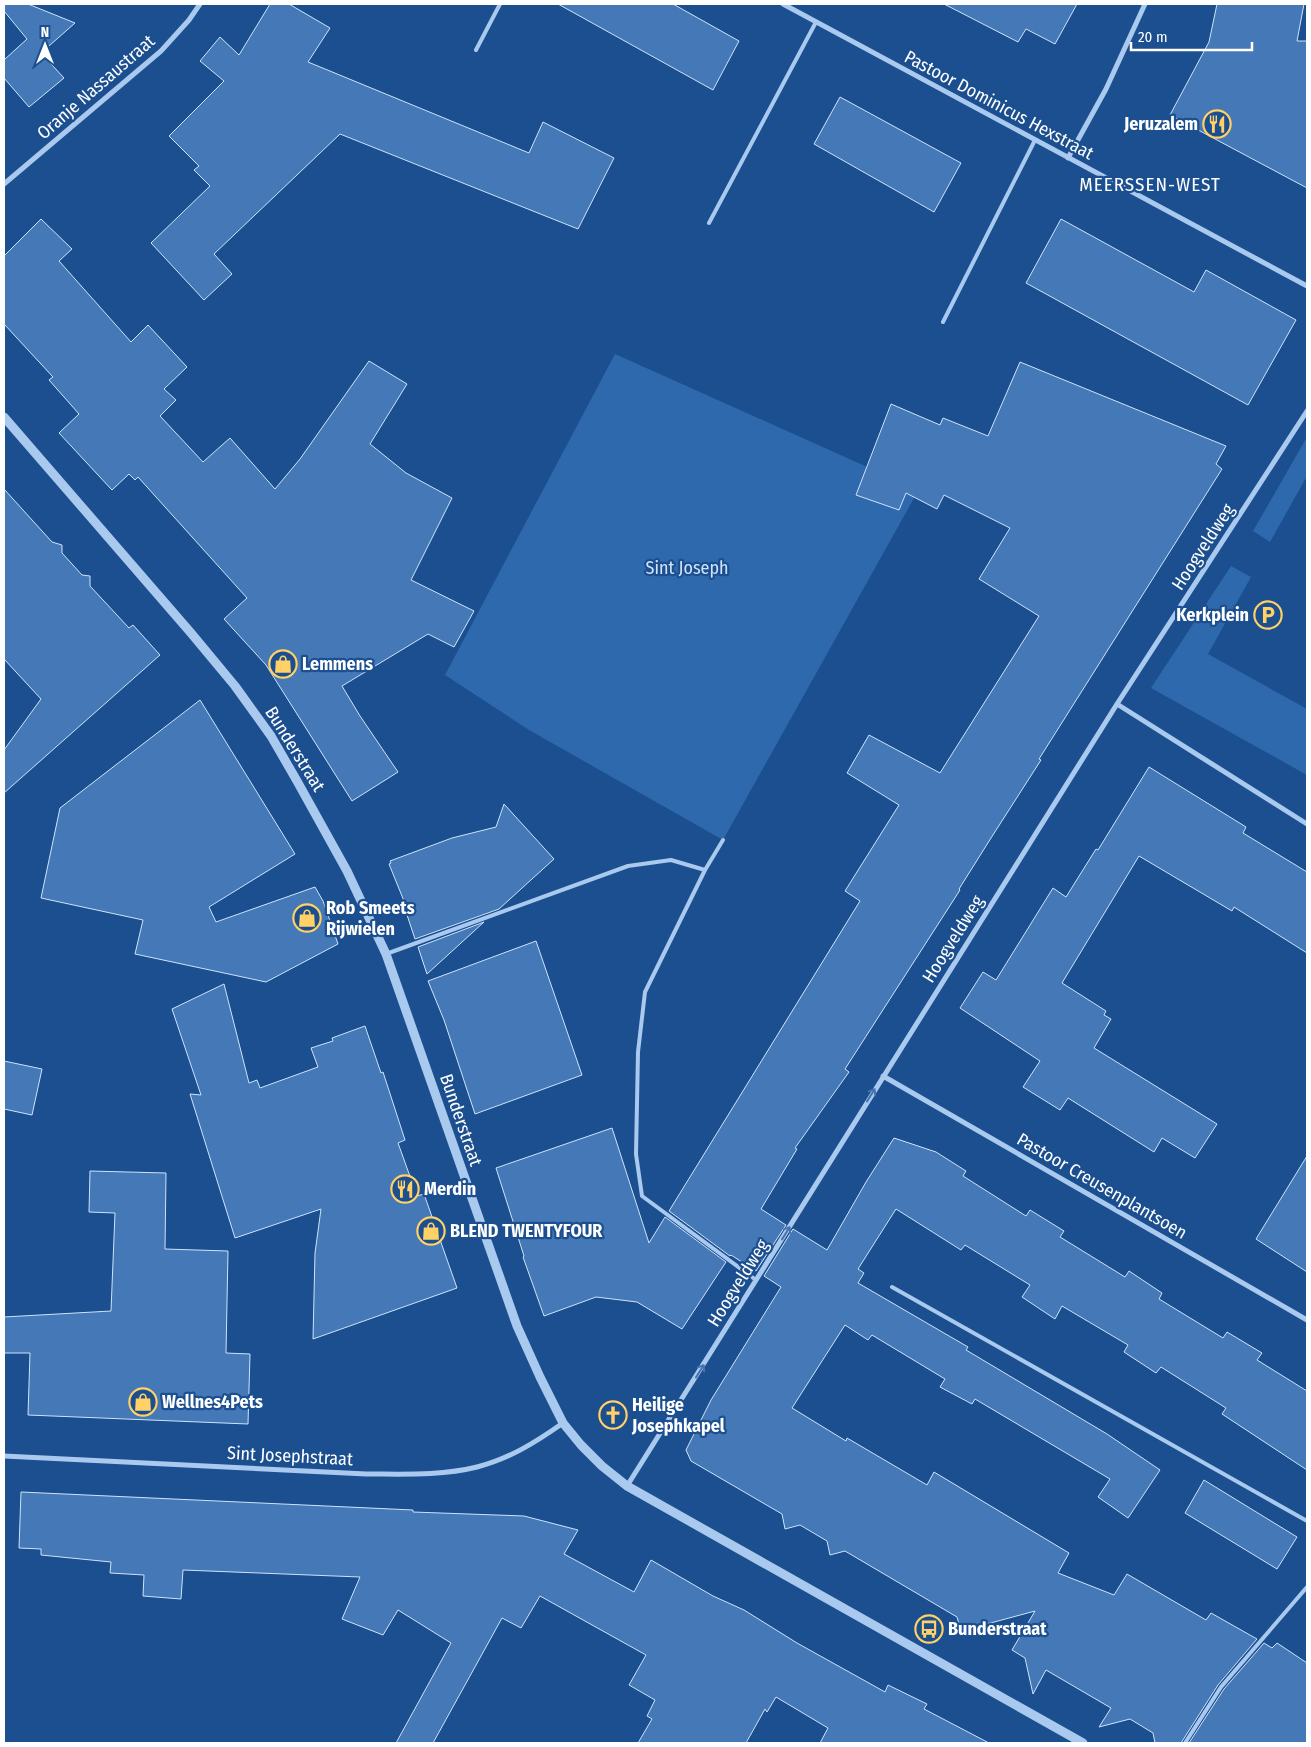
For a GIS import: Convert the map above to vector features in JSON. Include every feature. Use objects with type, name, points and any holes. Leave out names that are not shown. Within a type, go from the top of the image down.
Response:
[{"type":"street","name":"Oranje Nassaustraat","points":[[4,184],[161,51],[189,20],[200,4]]},
{"type":"street","name":"Pastoor Dominicus Hexstraat","points":[[783,4],[1307,286]]},
{"type":"street","points":[[1068,158],[1106,89],[1145,4]]},
{"type":"street","name":"Hoogveldweg","points":[[627,1486],[1117,704],[1307,411]]},
{"type":"street","name":"Bunderstraat","points":[[4,417],[192,633],[234,686],[271,736],[347,872],[386,954],[517,1326],[563,1423],[602,1466],[627,1486],[1083,1743]]},
{"type":"street","points":[[1117,704],[1307,824]]},
{"type":"street","name":"Pastoor Creusenplantsoen","points":[[883,1076],[1307,1320]]},
{"type":"street","name":"Sint Josephstraat","points":[[4,1456],[366,1474],[424,1474],[478,1467],[496,1461],[538,1441],[563,1423]]},
{"type":"lane","points":[[476,50],[500,4]]},
{"type":"lane","points":[[709,223],[816,22]]},
{"type":"lane","points":[[943,322],[1035,140]]},
{"type":"lane","points":[[723,840],[705,870],[645,992],[638,1052],[636,1154],[642,1196],[756,1280]]},
{"type":"lane","points":[[386,954],[628,866],[671,860],[705,870]]},
{"type":"lane","points":[[892,1286],[1307,1522]]},
{"type":"lane","points":[[1185,1743],[1221,1687],[1307,1587]]},
{"type":"green space","name":"Sint Joseph","points":[[615,354],[918,491],[723,840],[529,730],[445,675]]},
{"type":"green space","points":[[1307,437],[1307,476],[1270,542],[1253,531]]},
{"type":"green space","points":[[1231,566],[1251,577],[1208,654],[1307,709],[1307,775],[1151,688]]},
{"type":"building","points":[[4,4],[28,4],[75,23],[41,53],[64,78],[29,107],[4,78],[4,60],[27,39],[4,11]]},
{"type":"building","points":[[270,4],[289,4],[330,28],[308,62],[529,153],[543,122],[614,158],[578,229],[340,134],[214,254],[232,274],[204,300],[151,243],[210,186],[194,170],[199,166],[169,136],[224,81],[200,61],[220,37],[239,55]]},
{"type":"building","points":[[558,4],[673,4],[739,41],[713,90]]},
{"type":"building","points":[[944,4],[1077,4],[1055,44],[1026,29],[1018,42]]},
{"type":"building","points":[[1217,4],[1304,4],[1297,41],[1307,41],[1307,188],[1170,115],[1209,42]]},
{"type":"building","points":[[840,97],[961,163],[934,212],[814,144]]},
{"type":"building","points":[[41,219],[72,249],[59,261],[131,342],[148,325],[187,367],[164,389],[176,400],[160,416],[203,462],[230,438],[275,489],[300,459],[369,361],[407,384],[370,444],[406,473],[452,498],[411,580],[474,611],[454,647],[428,634],[342,686],[398,772],[352,801],[266,665],[224,619],[247,598],[138,477],[135,480],[129,474],[112,490],[59,433],[79,414],[49,380],[53,377],[4,324],[4,256]]},
{"type":"building","points":[[1061,219],[1194,292],[1206,270],[1296,320],[1248,405],[1026,283]]},
{"type":"building","points":[[1020,362],[1226,446],[1216,464],[1222,469],[1039,759],[1041,760],[960,890],[845,1069],[849,1072],[795,1148],[797,1149],[761,1209],[786,1225],[756,1271],[730,1256],[669,1211],[860,901],[845,891],[899,805],[847,773],[869,735],[940,773],[1039,616],[979,579],[1010,528],[944,495],[937,509],[906,493],[899,510],[856,495],[891,404],[940,425],[943,418],[988,436]]},
{"type":"building","points":[[4,489],[52,542],[62,545],[62,553],[82,575],[90,576],[90,586],[129,628],[133,625],[160,655],[4,793],[4,750],[41,699],[4,659]]},
{"type":"building","points":[[200,700],[295,854],[209,907],[216,922],[315,887],[323,901],[338,944],[266,982],[135,954],[143,920],[41,898],[60,808]]},
{"type":"building","points":[[1149,767],[1246,827],[1243,833],[1307,872],[1307,953],[1234,907],[1232,911],[1139,856],[1062,983],[1106,1011],[1104,1015],[1111,1019],[1094,1048],[1217,1124],[1195,1158],[1162,1138],[1154,1152],[1068,1098],[1060,1110],[1023,1087],[1040,1061],[960,1008],[983,972],[996,980],[1053,888],[1066,897],[1096,849],[1098,850]]},
{"type":"building","points":[[504,804],[554,859],[499,909],[415,939],[404,906],[406,906],[389,864],[391,863],[390,861],[452,838],[496,827]]},
{"type":"building","points":[[484,922],[427,974],[418,947]]},
{"type":"building","points":[[536,941],[582,1075],[475,1114],[444,1020],[428,981]]},
{"type":"building","points":[[224,984],[249,1083],[257,1080],[260,1088],[318,1067],[311,1048],[333,1041],[332,1038],[365,1026],[381,1073],[383,1072],[405,1140],[398,1143],[417,1196],[424,1194],[457,1288],[313,1339],[315,1253],[321,1209],[235,1238],[190,1094],[201,1095],[172,1009]]},
{"type":"building","points":[[4,1061],[42,1069],[32,1115],[4,1109]]},
{"type":"building","points":[[612,1128],[649,1243],[665,1217],[726,1262],[682,1329],[637,1302],[596,1297],[544,1316],[523,1257],[496,1168]]},
{"type":"building","points":[[894,1138],[936,1152],[966,1171],[963,1176],[1026,1216],[1030,1210],[1064,1231],[1060,1237],[1125,1277],[1129,1271],[1162,1293],[1159,1299],[1223,1338],[1227,1332],[1262,1353],[1257,1360],[1307,1391],[1307,1470],[1222,1414],[1226,1408],[1161,1367],[1156,1373],[1124,1352],[1128,1345],[1062,1306],[1055,1319],[1022,1297],[1030,1285],[965,1245],[961,1250],[896,1209],[858,1269],[864,1273],[858,1283],[968,1347],[966,1350],[1107,1434],[1160,1470],[1128,1518],[1098,1497],[1110,1479],[975,1399],[972,1404],[940,1387],[945,1379],[872,1335],[868,1340],[845,1325],[792,1408],[846,1441],[847,1438],[927,1485],[934,1472],[1069,1553],[1058,1573],[1114,1595],[1127,1574],[1206,1620],[1211,1613],[1257,1639],[1218,1685],[1181,1743],[1155,1743],[1153,1733],[1130,1719],[1099,1727],[1111,1708],[1046,1670],[1033,1694],[1025,1658],[1012,1650],[1035,1611],[961,1631],[957,1617],[845,1551],[830,1555],[827,1541],[800,1525],[785,1529],[782,1514],[691,1461],[686,1450],[711,1400],[781,1287],[764,1276],[793,1229],[827,1250]]},
{"type":"building","points":[[1307,1156],[1307,1272],[1256,1239]]},
{"type":"building","points":[[90,1171],[166,1173],[165,1249],[228,1251],[226,1353],[250,1354],[248,1424],[28,1415],[30,1353],[4,1353],[4,1317],[111,1311],[115,1213],[89,1212]]},
{"type":"building","points":[[1204,1480],[1297,1537],[1277,1569],[1185,1513]]},
{"type":"building","points":[[21,1492],[524,1516],[578,1530],[564,1554],[634,1592],[651,1560],[713,1596],[744,1610],[797,1643],[885,1692],[888,1685],[927,1704],[924,1709],[989,1743],[820,1743],[828,1728],[776,1697],[767,1712],[765,1709],[746,1743],[638,1743],[652,1719],[647,1716],[655,1700],[629,1685],[646,1655],[540,1596],[521,1628],[502,1618],[433,1743],[396,1743],[451,1643],[398,1610],[383,1635],[342,1619],[360,1577],[183,1570],[181,1599],[143,1596],[144,1575],[110,1573],[111,1562],[41,1555],[41,1549],[19,1548]]},
{"type":"building","points":[[1264,1643],[1272,1648],[1277,1643],[1307,1663],[1307,1743],[1189,1743],[1224,1689]]},
{"type":"place","name":"Jeruzalem","points":[[1217,124]]},
{"type":"place","name":"Kerkplein","points":[[1268,615]]},
{"type":"place","name":"Lemmens","points":[[283,664]]},
{"type":"place","name":"Rob Smeets Rijwielen","points":[[307,918]]},
{"type":"place","name":"Merdin","points":[[405,1189]]},
{"type":"place","name":"BLEND TWENTYFOUR","points":[[431,1231]]},
{"type":"place","name":"Wellnes4Pets","points":[[143,1402]]},
{"type":"place","name":"Heilige Josephkapel","points":[[613,1415]]},
{"type":"place","name":"Bunderstraat","points":[[929,1629]]},
{"type":"district","name":"MEERSSEN-WEST","points":[[1150,184]]}]
